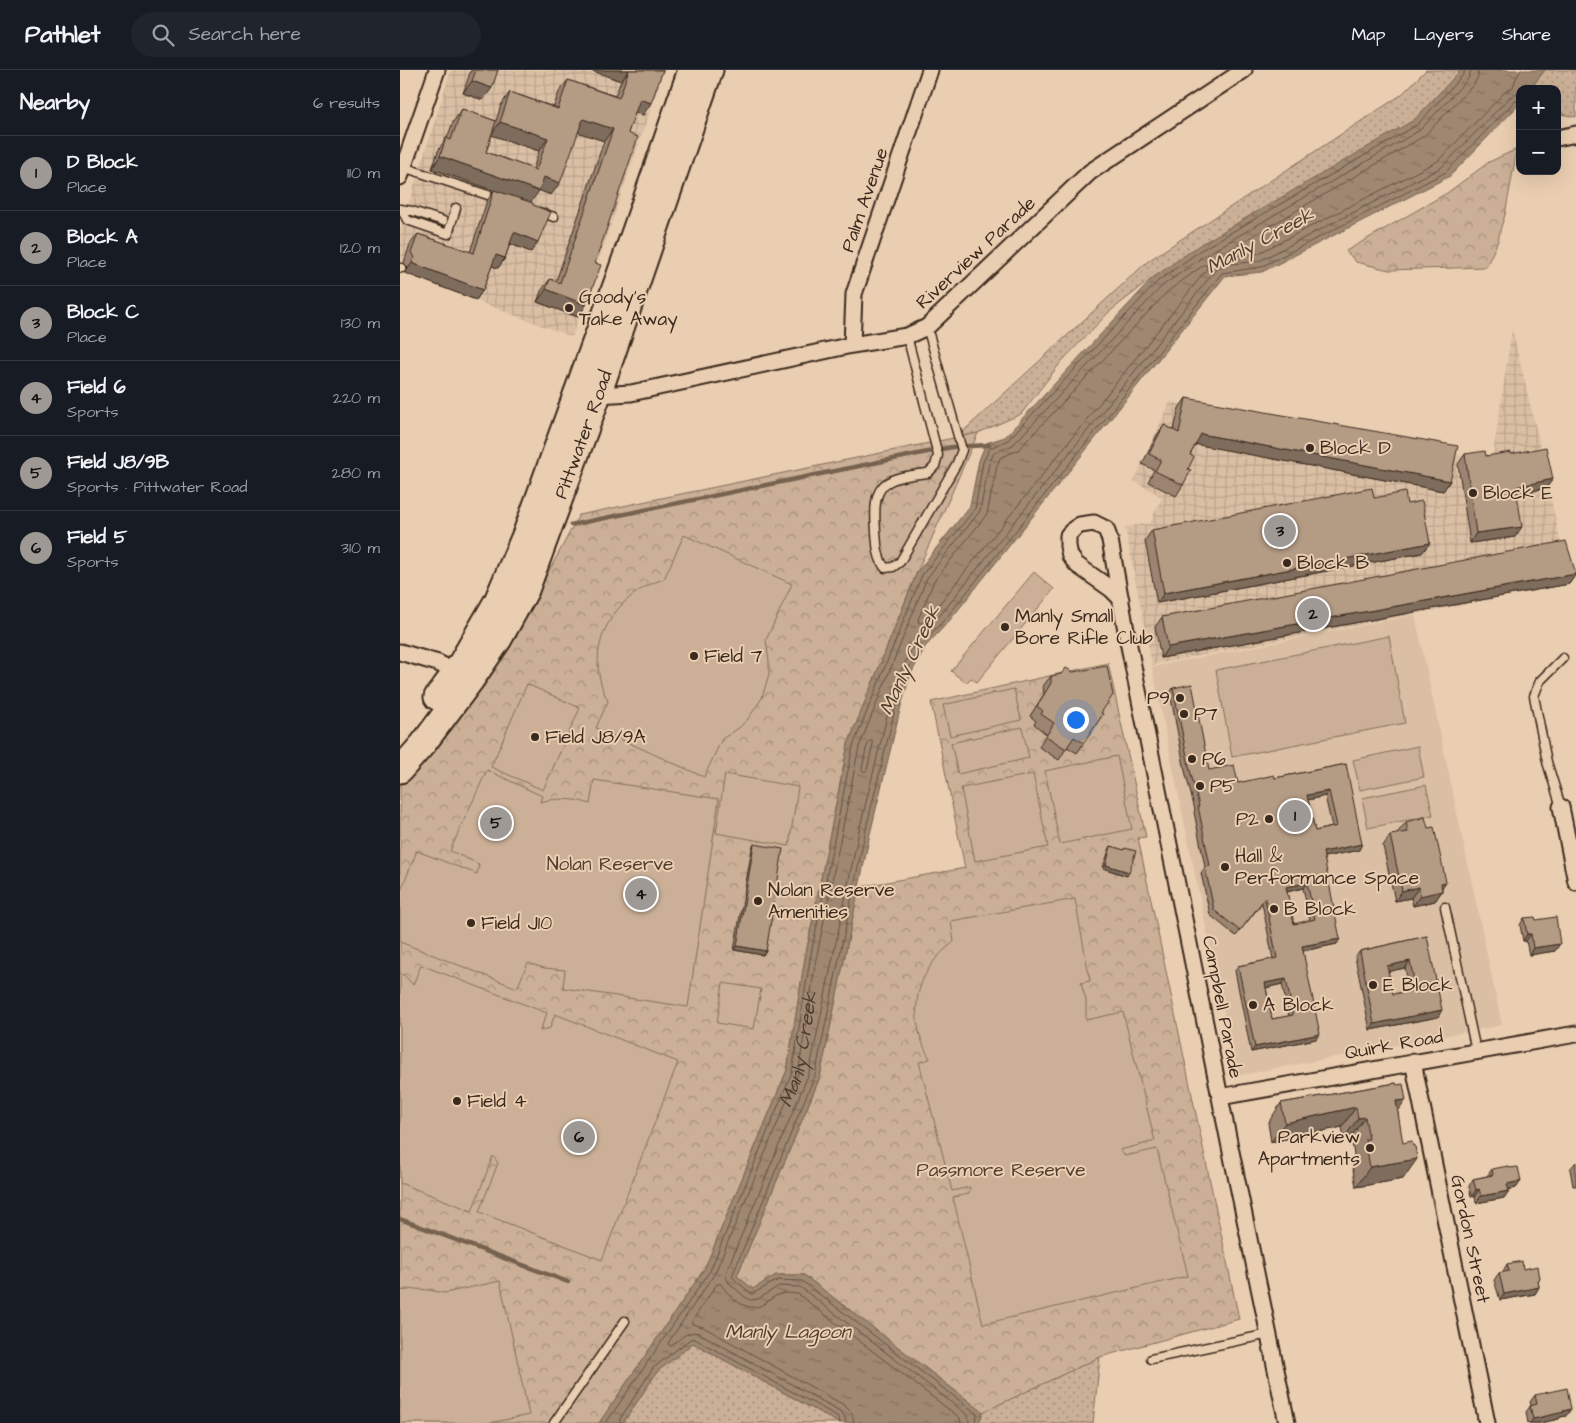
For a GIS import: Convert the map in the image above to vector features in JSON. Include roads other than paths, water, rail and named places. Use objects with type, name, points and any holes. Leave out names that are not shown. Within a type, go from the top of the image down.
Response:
[{"type":"main road","name":"Pittwater Road","points":[[400,744],[499,639],[526,590],[588,390],[619,278],[691,70]]},
{"type":"main road","name":"Pittwater Road","points":[[588,390],[710,70]]},
{"type":"main road","name":"Pittwater Road","points":[[400,770],[423,744],[463,676]]},
{"type":"street","points":[[402,172],[437,70]]},
{"type":"street","name":"Palm Avenue","points":[[852,346],[854,294],[930,70]]},
{"type":"street","name":"Riverview Parade","points":[[588,390],[631,393],[907,336],[927,328],[1090,172],[1244,70]]},
{"type":"street","points":[[1561,137],[1576,134]]},
{"type":"street","name":"Campbell Parade","points":[[1121,599],[1111,589],[1077,565],[1070,556],[1068,535],[1080,525],[1094,523],[1106,529],[1110,540],[1220,1098],[1287,1423]]},
{"type":"street","points":[[400,652],[438,663],[463,676]]},
{"type":"street","points":[[1561,807],[1576,882]]},
{"type":"street","name":"Quirk Road","points":[[1220,1098],[1576,1034]]},
{"type":"street","name":"Gordon Street","points":[[1413,1062],[1487,1423]]},
{"type":"lane","points":[[402,172],[507,201]]},
{"type":"lane","points":[[401,210],[407,220],[448,234],[456,208]]},
{"type":"lane","points":[[401,210],[412,211],[443,221]]},
{"type":"lane","points":[[535,211],[554,217]]},
{"type":"lane","points":[[907,336],[938,455],[934,466],[928,473],[892,479],[882,486],[876,500],[875,513],[879,560],[885,568],[893,567],[900,562],[957,463],[962,450],[927,328]]},
{"type":"lane","points":[[1561,807],[1547,762],[1534,696],[1540,680],[1562,658]]},
{"type":"lane","points":[[1445,906],[1476,1051]]},
{"type":"lane","points":[[554,1423],[625,1321]]},
{"type":"lane","points":[[1151,1359],[1269,1334]]},
{"type":"water","name":"Manly Lagoon","points":[[1461,70],[1545,70],[1533,85],[1516,85],[1516,108],[1450,176],[1262,272],[1225,276],[950,620],[925,647],[910,676],[870,834],[820,1077],[737,1276],[753,1289],[776,1275],[804,1275],[983,1412],[979,1423],[839,1423],[693,1343],[657,1372],[623,1423],[599,1423],[705,1268],[787,1070],[805,958],[848,744],[917,572],[970,506],[979,460],[986,443],[1005,437],[1154,277],[1198,246],[1414,120]]},
{"type":"waterway","points":[[571,525],[952,447],[989,445]]},
{"type":"waterway","points":[[400,1219],[568,1282]]},
{"type":"place","name":"Goody's Take Away","points":[[569,308]]},
{"type":"place","name":"Block D","points":[[1310,448]]},
{"type":"place","name":"Block E","points":[[1473,493]]},
{"type":"place","name":"Block C","points":[[1280,531]]},
{"type":"place","name":"Block B","points":[[1287,563]]},
{"type":"place","name":"Block A","points":[[1313,614]]},
{"type":"place","name":"Manly Small Bore Rifle Club","points":[[1005,627]]},
{"type":"place","name":"Field 7","points":[[694,656]]},
{"type":"place","name":"P9","points":[[1180,698]]},
{"type":"place","name":"P7","points":[[1184,714]]},
{"type":"place","name":"Field J8/9A","points":[[535,737]]},
{"type":"place","name":"P6","points":[[1192,759]]},
{"type":"place","name":"P5","points":[[1200,786]]},
{"type":"place","name":"D Block","points":[[1295,816]]},
{"type":"place","name":"P2","points":[[1269,819]]},
{"type":"place","name":"Field J8/9B","points":[[496,823]]},
{"type":"place","name":"Hall & Performance Space","points":[[1225,867]]},
{"type":"place","name":"Field 6","points":[[641,894]]},
{"type":"place","name":"Nolan Reserve Amenities","points":[[758,901]]},
{"type":"place","name":"B Block","points":[[1274,909]]},
{"type":"place","name":"Field J10","points":[[471,923]]},
{"type":"place","name":"E Block","points":[[1373,985]]},
{"type":"place","name":"A Block","points":[[1253,1005]]},
{"type":"place","name":"Field 4","points":[[457,1101]]},
{"type":"place","name":"Field 5","points":[[579,1137]]},
{"type":"place","name":"Parkview Apartments","points":[[1370,1148]]},
{"type":"water label","name":"Manly Creek","points":[[1260,241]]},
{"type":"water label","name":"Manly Creek","points":[[910,660]]},
{"type":"water label","name":"Manly Creek","points":[[801,1049]]},
{"type":"park label","name":"Nolan Reserve","points":[[610,864]]},
{"type":"park label","name":"Passmore Reserve","points":[[1001,1170]]}]
